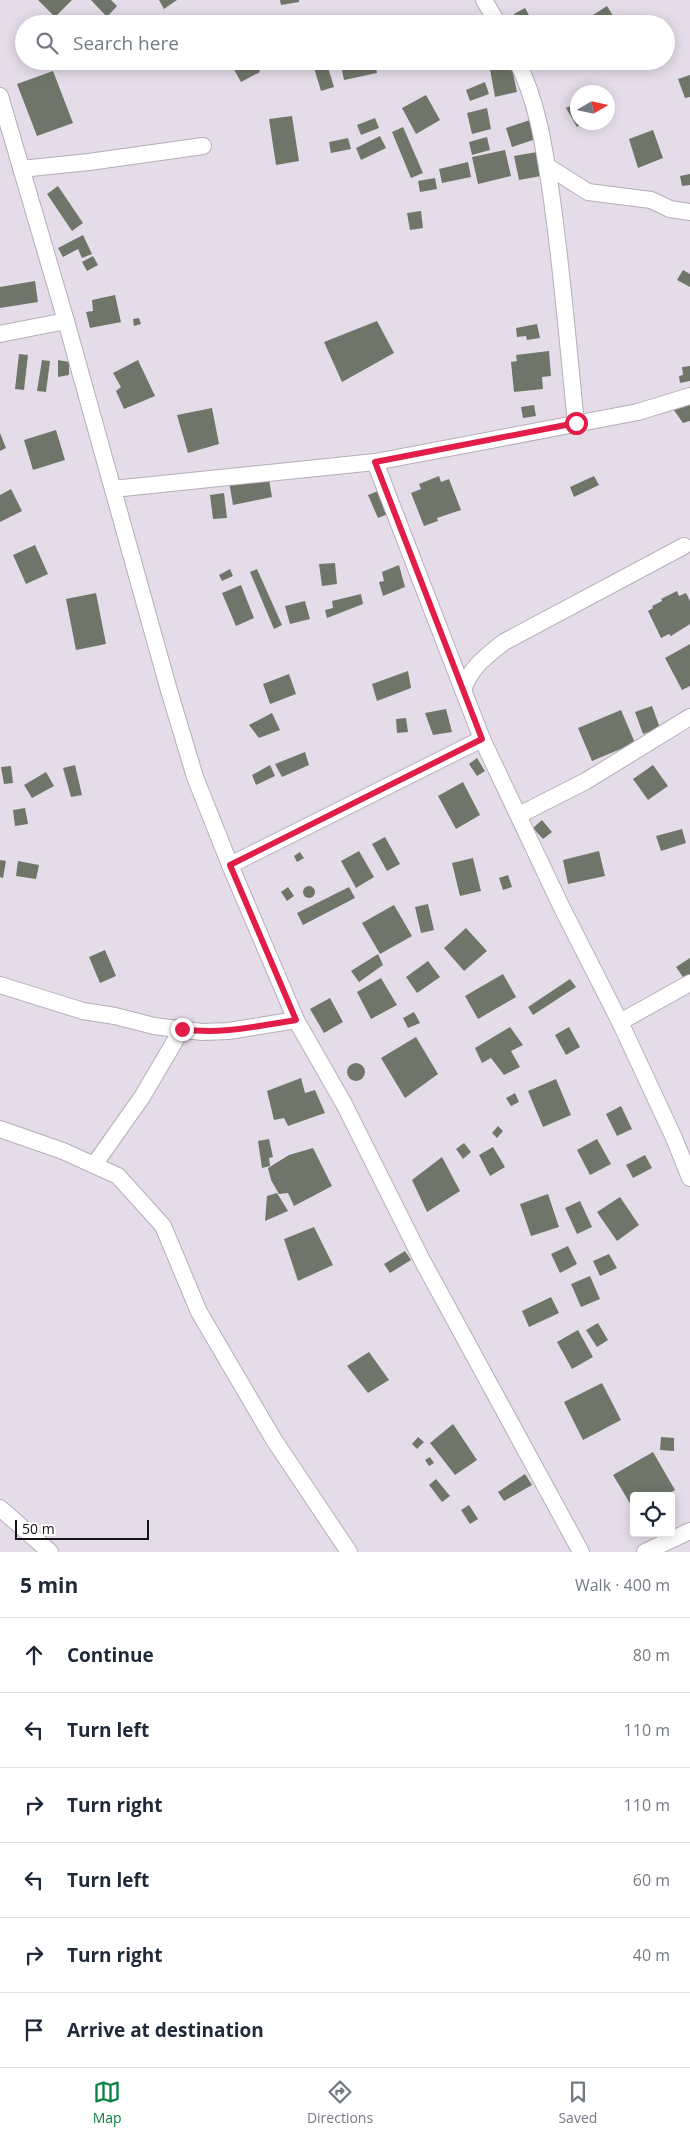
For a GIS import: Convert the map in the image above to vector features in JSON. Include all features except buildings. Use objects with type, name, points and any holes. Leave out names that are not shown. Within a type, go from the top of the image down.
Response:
[{"type":"street","points":[[484,0],[493,15]]},
{"type":"street","points":[[520,70],[537,113],[547,166],[556,230],[576,423]]},
{"type":"street","points":[[0,96],[66,321],[144,605],[196,777],[230,865],[296,1020],[344,1104],[422,1260],[580,1552]]},
{"type":"street","points":[[21,169],[89,162],[203,146]]},
{"type":"street","points":[[547,166],[588,192],[651,200],[670,209],[690,212]]},
{"type":"street","points":[[0,334],[66,321]]},
{"type":"street","points":[[113,489],[375,462],[638,412],[690,396]]},
{"type":"street","points":[[375,462],[482,739],[562,908],[620,1022],[674,1138],[690,1178]]},
{"type":"street","points":[[463,690],[467,676],[481,660],[504,642],[684,546]]},
{"type":"street","points":[[519,815],[586,781],[690,717]]},
{"type":"street","points":[[230,865],[482,739]]},
{"type":"street","points":[[620,1022],[690,983]]},
{"type":"street","points":[[0,985],[83,1011],[202,1032],[229,1032],[296,1020]]},
{"type":"street","points":[[94,1165],[142,1097],[182,1029]]},
{"type":"street","points":[[0,1129],[63,1151],[118,1176],[163,1226],[199,1312],[274,1440],[349,1552]]},
{"type":"street","points":[[0,1508],[50,1552]]},
{"type":"street","points":[[646,1552],[690,1531]]},
{"type":"route","points":[[182,1029],[202,1032],[229,1032],[296,1020],[230,865],[482,739],[375,462],[518,436],[576,423]]}]
